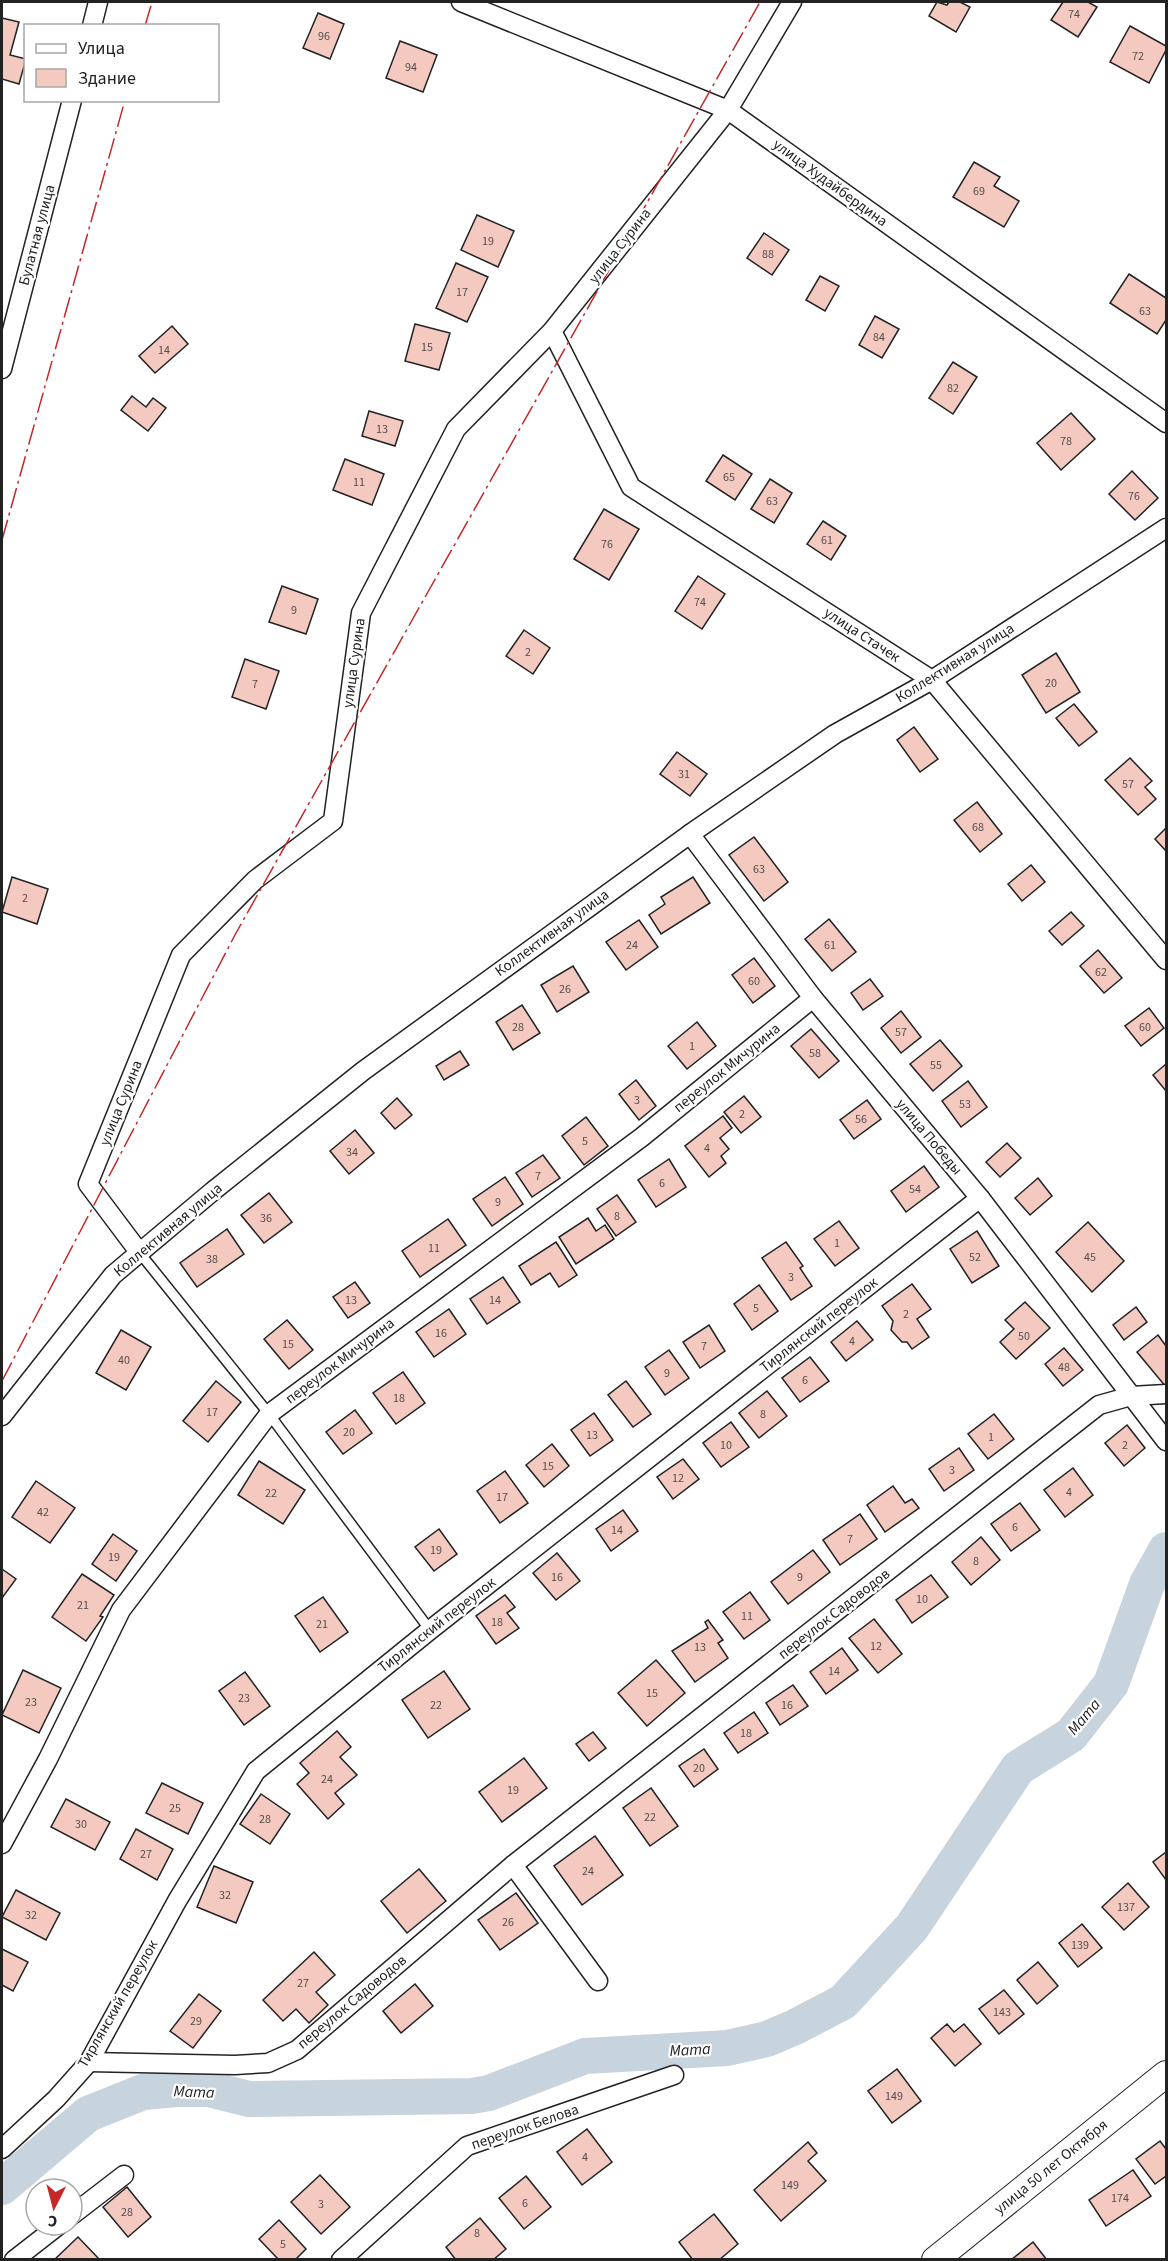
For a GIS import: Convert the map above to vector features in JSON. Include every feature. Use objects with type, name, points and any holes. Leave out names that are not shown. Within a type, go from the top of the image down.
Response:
[{"type":"street","points":[[92,24],[98,2]]},
{"type":"street","name":"улица Худайбердина","points":[[461,2],[728,110],[1167,423]]},
{"type":"street","name":"улица Сурина","points":[[140,1252],[88,1184],[182,955],[255,879],[333,821],[361,613],[456,429],[552,331],[728,110],[792,2]]},
{"type":"street","name":"Булатная улица","points":[[2,369],[71,102]]},
{"type":"street","name":"улица Стачек","points":[[552,331],[631,487],[932,680],[1167,960]]},
{"type":"street","name":"Коллективная улица","points":[[2,1416],[113,1275],[363,1071],[690,834],[835,734],[932,680],[1167,528]]},
{"type":"street","name":"улица Победы","points":[[690,834],[813,998],[980,1198],[1167,1441]]},
{"type":"street","name":"переулок Мичурина","points":[[2,1844],[48,1759],[121,1610],[269,1414],[642,1137],[813,998]]},
{"type":"street","name":"Тирлянский переулок","points":[[2,2149],[56,2099],[89,2061],[177,1900],[256,1771],[430,1630],[980,1198]]},
{"type":"street","name":"переулок Садоводов","points":[[89,2061],[235,2065],[268,2063],[297,2050],[513,1865],[1099,1406],[1131,1396],[1167,1394]]},
{"type":"street","points":[[513,1865],[598,1981]]},
{"type":"street","name":"улица 50 лет Октября","points":[[935,2259],[1167,2074]]},
{"type":"street","name":"переулок Белова","points":[[341,2259],[467,2146],[674,2075]]},
{"type":"street","points":[[84,2206],[124,2175]]},
{"type":"street","points":[[14,2259],[43,2237]]},
{"type":"lane","points":[[140,1252],[269,1414],[430,1630]]},
{"type":"building","points":[[937,2],[947,5],[949,2],[960,2],[970,7],[956,32],[929,16]]},
{"type":"building","points":[[1063,2],[1088,2],[1097,7],[1078,37],[1051,20]]},
{"type":"building","points":[[318,13],[344,24],[330,59],[303,48]]},
{"type":"building","points":[[2,18],[19,22],[10,55],[24,58],[24,66],[19,84],[2,79]]},
{"type":"building","points":[[1130,26],[1166,46],[1149,83],[1110,62]]},
{"type":"building","points":[[400,41],[437,55],[423,92],[386,78]]},
{"type":"building","points":[[974,162],[1000,177],[994,186],[1019,201],[1004,227],[953,197]]},
{"type":"building","points":[[477,215],[514,231],[498,267],[461,250]]},
{"type":"building","points":[[764,233],[789,250],[772,275],[747,258]]},
{"type":"building","points":[[456,263],[488,277],[467,322],[436,308]]},
{"type":"building","points":[[1129,274],[1166,298],[1166,320],[1157,334],[1110,303]]},
{"type":"building","points":[[820,276],[839,286],[825,311],[806,300]]},
{"type":"building","points":[[875,316],[899,329],[882,358],[859,345]]},
{"type":"building","points":[[415,324],[450,333],[439,370],[405,361]]},
{"type":"building","points":[[172,326],[188,344],[155,373],[139,356]]},
{"type":"building","points":[[953,362],[977,377],[953,414],[929,398]]},
{"type":"building","points":[[132,396],[146,407],[153,398],[166,408],[148,431],[121,410]]},
{"type":"building","points":[[369,411],[403,421],[395,446],[362,436]]},
{"type":"building","points":[[1071,413],[1095,439],[1061,470],[1037,443]]},
{"type":"building","points":[[723,455],[752,474],[735,500],[706,481]]},
{"type":"building","points":[[345,459],[384,474],[372,505],[333,490]]},
{"type":"building","points":[[1132,471],[1158,498],[1135,520],[1109,494]]},
{"type":"building","points":[[770,479],[792,493],[774,523],[751,509]]},
{"type":"building","points":[[604,509],[639,529],[609,580],[574,559]]},
{"type":"building","points":[[823,521],[846,536],[831,560],[807,544]]},
{"type":"building","points":[[698,576],[725,594],[702,629],[675,611]]},
{"type":"building","points":[[282,586],[318,599],[306,634],[269,622]]},
{"type":"building","points":[[524,630],[550,648],[533,674],[506,656]]},
{"type":"building","points":[[1056,653],[1080,692],[1046,713],[1022,675]]},
{"type":"building","points":[[245,659],[279,671],[266,709],[232,697]]},
{"type":"building","points":[[1074,704],[1097,732],[1079,746],[1056,718]]},
{"type":"building","points":[[914,727],[938,759],[920,772],[897,740]]},
{"type":"building","points":[[677,752],[707,774],[690,796],[660,774]]},
{"type":"building","points":[[1130,758],[1152,781],[1145,787],[1156,799],[1138,815],[1105,780]]},
{"type":"building","points":[[977,802],[1002,834],[980,852],[954,820]]},
{"type":"building","points":[[1166,828],[1166,851],[1155,839]]},
{"type":"building","points":[[754,837],[788,882],[764,901],[729,855]]},
{"type":"building","points":[[1031,865],[1045,882],[1022,901],[1008,884]]},
{"type":"building","points":[[12,877],[48,889],[37,924],[2,912]]},
{"type":"building","points":[[693,877],[710,903],[661,934],[649,915],[665,904],[661,897]]},
{"type":"building","points":[[1071,912],[1084,926],[1062,945],[1049,931]]},
{"type":"building","points":[[829,919],[856,952],[832,971],[805,939]]},
{"type":"building","points":[[639,920],[658,947],[626,970],[606,942]]},
{"type":"building","points":[[1098,950],[1122,978],[1104,993],[1080,966]]},
{"type":"building","points":[[754,958],[775,986],[753,1003],[732,975]]},
{"type":"building","points":[[573,966],[589,992],[557,1012],[541,985]]},
{"type":"building","points":[[870,979],[883,996],[863,1010],[851,993]]},
{"type":"building","points":[[522,1005],[540,1033],[513,1050],[496,1022]]},
{"type":"building","points":[[1149,1008],[1164,1028],[1141,1046],[1125,1026]]},
{"type":"building","points":[[901,1011],[921,1037],[901,1053],[881,1028]]},
{"type":"building","points":[[697,1022],[716,1046],[687,1069],[668,1046]]},
{"type":"building","points":[[811,1029],[839,1061],[819,1078],[791,1046]]},
{"type":"building","points":[[940,1040],[962,1066],[933,1091],[910,1064]]},
{"type":"building","points":[[460,1051],[469,1065],[444,1080],[436,1066]]},
{"type":"building","points":[[1166,1064],[1166,1091],[1153,1075]]},
{"type":"building","points":[[636,1080],[656,1106],[639,1120],[619,1094]]},
{"type":"building","points":[[968,1081],[987,1107],[961,1127],[942,1101]]},
{"type":"building","points":[[744,1096],[761,1117],[741,1133],[724,1112]]},
{"type":"building","points":[[397,1098],[412,1115],[395,1129],[381,1113]]},
{"type":"building","points":[[867,1100],[881,1119],[854,1139],[840,1120]]},
{"type":"building","points":[[723,1116],[732,1128],[720,1138],[729,1149],[721,1156],[726,1163],[709,1177],[685,1146]]},
{"type":"building","points":[[586,1117],[608,1146],[584,1165],[562,1136]]},
{"type":"building","points":[[355,1130],[374,1153],[349,1174],[330,1151]]},
{"type":"building","points":[[1007,1143],[1021,1158],[1000,1177],[986,1162]]},
{"type":"building","points":[[543,1155],[560,1178],[532,1197],[516,1173]]},
{"type":"building","points":[[669,1159],[686,1187],[656,1207],[638,1180]]},
{"type":"building","points":[[924,1166],[939,1187],[906,1212],[891,1191]]},
{"type":"building","points":[[505,1177],[523,1204],[492,1226],[473,1199]]},
{"type":"building","points":[[1038,1178],[1052,1196],[1030,1215],[1015,1198]]},
{"type":"building","points":[[269,1193],[292,1222],[264,1243],[241,1215]]},
{"type":"building","points":[[617,1195],[636,1222],[616,1236],[597,1209]]},
{"type":"building","points":[[588,1218],[596,1231],[605,1225],[614,1239],[576,1264],[559,1237]]},
{"type":"building","points":[[448,1219],[466,1245],[420,1277],[402,1251]]},
{"type":"building","points":[[839,1221],[859,1248],[835,1266],[814,1239]]},
{"type":"building","points":[[1088,1222],[1124,1261],[1092,1292],[1056,1252]]},
{"type":"building","points":[[227,1229],[244,1254],[197,1287],[180,1263]]},
{"type":"building","points":[[977,1231],[999,1266],[972,1283],[950,1249]]},
{"type":"building","points":[[556,1242],[577,1275],[559,1287],[550,1273],[531,1285],[519,1266]]},
{"type":"building","points":[[786,1242],[803,1266],[800,1268],[812,1286],[791,1300],[762,1258]]},
{"type":"building","points":[[503,1277],[520,1302],[487,1324],[470,1299]]},
{"type":"building","points":[[355,1282],[370,1303],[348,1318],[333,1297]]},
{"type":"building","points":[[912,1284],[931,1309],[917,1319],[929,1337],[912,1349],[907,1342],[902,1342],[891,1330],[893,1321],[882,1306]]},
{"type":"building","points":[[759,1285],[778,1311],[752,1330],[734,1304]]},
{"type":"building","points":[[1025,1302],[1050,1328],[1016,1359],[1000,1342],[1014,1329],[1005,1320]]},
{"type":"building","points":[[1136,1307],[1147,1322],[1124,1340],[1113,1325]]},
{"type":"building","points":[[449,1309],[466,1334],[434,1357],[416,1332]]},
{"type":"building","points":[[287,1320],[313,1350],[289,1369],[264,1339]]},
{"type":"building","points":[[857,1321],[873,1340],[846,1361],[831,1342]]},
{"type":"building","points":[[709,1325],[725,1351],[700,1368],[683,1342]]},
{"type":"building","points":[[121,1330],[151,1347],[126,1390],[96,1373]]},
{"type":"building","points":[[1158,1335],[1166,1346],[1166,1387],[1137,1352]]},
{"type":"building","points":[[1064,1348],[1083,1370],[1063,1386],[1045,1364]]},
{"type":"building","points":[[669,1350],[689,1378],[665,1395],[645,1367]]},
{"type":"building","points":[[810,1357],[829,1381],[800,1402],[782,1378]]},
{"type":"building","points":[[403,1372],[425,1403],[396,1424],[373,1393]]},
{"type":"building","points":[[216,1381],[241,1402],[208,1442],[183,1421]]},
{"type":"building","points":[[626,1381],[651,1414],[633,1427],[608,1395]]},
{"type":"building","points":[[767,1391],[787,1416],[759,1438],[739,1413]]},
{"type":"building","points":[[355,1410],[372,1433],[343,1454],[326,1432]]},
{"type":"building","points":[[594,1413],[613,1440],[590,1456],[571,1430]]},
{"type":"building","points":[[994,1414],[1014,1439],[988,1459],[968,1434]]},
{"type":"building","points":[[731,1422],[749,1447],[721,1467],[703,1443]]},
{"type":"building","points":[[1127,1425],[1145,1448],[1124,1466],[1105,1443]]},
{"type":"building","points":[[552,1444],[569,1466],[544,1487],[526,1465]]},
{"type":"building","points":[[959,1448],[974,1470],[944,1491],[929,1469]]},
{"type":"building","points":[[683,1459],[699,1479],[673,1499],[657,1477]]},
{"type":"building","points":[[259,1461],[305,1490],[283,1524],[238,1495]]},
{"type":"building","points":[[1073,1468],[1093,1495],[1065,1517],[1044,1490]]},
{"type":"building","points":[[505,1471],[528,1503],[500,1523],[477,1491]]},
{"type":"building","points":[[36,1481],[75,1508],[50,1543],[12,1517]]},
{"type":"building","points":[[893,1486],[905,1503],[912,1499],[919,1508],[885,1532],[867,1505]]},
{"type":"building","points":[[1020,1503],[1040,1530],[1011,1551],[991,1524]]},
{"type":"building","points":[[623,1510],[638,1531],[611,1551],[596,1529]]},
{"type":"building","points":[[860,1514],[877,1539],[840,1565],[823,1540]]},
{"type":"building","points":[[439,1529],[457,1554],[434,1571],[415,1547]]},
{"type":"building","points":[[113,1534],[137,1551],[116,1581],[92,1564]]},
{"type":"building","points":[[981,1537],[1000,1560],[971,1585],[952,1562]]},
{"type":"building","points":[[813,1550],[830,1572],[788,1604],[771,1582]]},
{"type":"building","points":[[557,1553],[580,1581],[556,1600],[533,1573]]},
{"type":"building","points":[[2,1569],[16,1579],[2,1598]]},
{"type":"building","points":[[82,1574],[114,1595],[100,1616],[103,1617],[86,1641],[52,1617]]},
{"type":"building","points":[[931,1575],[948,1597],[912,1623],[896,1600]]},
{"type":"building","points":[[750,1592],[770,1620],[744,1639],[723,1612]]},
{"type":"building","points":[[505,1595],[515,1607],[507,1613],[519,1628],[496,1644],[476,1616]]},
{"type":"building","points":[[323,1597],[348,1632],[320,1652],[295,1616]]},
{"type":"building","points":[[874,1619],[902,1654],[878,1673],[849,1638]]},
{"type":"building","points":[[708,1620],[723,1640],[718,1643],[728,1658],[695,1682],[672,1651],[708,1628],[705,1622]]},
{"type":"building","points":[[842,1648],[858,1670],[826,1694],[810,1672]]},
{"type":"building","points":[[656,1660],[685,1693],[647,1726],[618,1693]]},
{"type":"building","points":[[23,1670],[61,1688],[39,1733],[2,1715]]},
{"type":"building","points":[[444,1671],[470,1709],[428,1738],[402,1700]]},
{"type":"building","points":[[245,1672],[270,1706],[244,1725],[219,1691]]},
{"type":"building","points":[[793,1685],[808,1706],[780,1725],[766,1703]]},
{"type":"building","points":[[754,1712],[768,1733],[738,1753],[724,1733]]},
{"type":"building","points":[[337,1731],[351,1747],[340,1757],[357,1775],[335,1793],[344,1804],[328,1819],[297,1784],[309,1773],[300,1763]]},
{"type":"building","points":[[593,1732],[606,1748],[589,1761],[576,1744]]},
{"type":"building","points":[[704,1749],[718,1769],[694,1787],[679,1766]]},
{"type":"building","points":[[524,1758],[547,1788],[502,1822],[479,1792]]},
{"type":"building","points":[[162,1783],[203,1803],[188,1834],[146,1813]]},
{"type":"building","points":[[651,1788],[678,1826],[650,1846],[623,1808]]},
{"type":"building","points":[[261,1794],[290,1814],[270,1844],[240,1824]]},
{"type":"building","points":[[66,1799],[110,1822],[95,1850],[51,1827]]},
{"type":"building","points":[[136,1829],[173,1849],[157,1880],[120,1859]]},
{"type":"building","points":[[595,1836],[623,1875],[582,1905],[554,1866]]},
{"type":"building","points":[[1166,1852],[1166,1880],[1153,1862]]},
{"type":"building","points":[[214,1866],[253,1882],[236,1923],[197,1907]]},
{"type":"building","points":[[419,1869],[446,1901],[407,1933],[381,1901]]},
{"type":"building","points":[[1128,1883],[1149,1907],[1124,1930],[1102,1907]]},
{"type":"building","points":[[16,1890],[60,1913],[46,1940],[2,1917]]},
{"type":"building","points":[[516,1893],[538,1923],[500,1950],[478,1920]]},
{"type":"building","points":[[1082,1924],[1102,1948],[1078,1967],[1059,1943]]},
{"type":"building","points":[[2,1949],[28,1962],[13,1991],[2,1985]]},
{"type":"building","points":[[314,1952],[335,1975],[316,1992],[328,2005],[309,2023],[296,2009],[283,2021],[263,2000]]},
{"type":"building","points":[[1038,1962],[1058,1986],[1037,2004],[1017,1980]]},
{"type":"building","points":[[415,1984],[433,2006],[401,2033],[383,2011]]},
{"type":"building","points":[[1004,1990],[1024,2014],[999,2034],[979,2009]]},
{"type":"building","points":[[199,1994],[221,2011],[193,2048],[170,2031]]},
{"type":"building","points":[[947,2024],[954,2032],[964,2024],[981,2044],[955,2066],[931,2038]]},
{"type":"building","points":[[897,2069],[921,2101],[892,2123],[868,2091]]},
{"type":"building","points":[[587,2129],[612,2162],[582,2185],[557,2152]]},
{"type":"building","points":[[1160,2141],[1166,2149],[1166,2176],[1155,2184],[1136,2159]]},
{"type":"building","points":[[808,2142],[817,2153],[808,2161],[826,2181],[781,2221],[754,2190]]},
{"type":"building","points":[[1133,2170],[1151,2196],[1106,2226],[1089,2200]]},
{"type":"building","points":[[320,2175],[350,2207],[321,2234],[291,2202]]},
{"type":"building","points":[[526,2176],[551,2207],[524,2229],[499,2198]]},
{"type":"building","points":[[127,2187],[151,2217],[128,2237],[103,2207]]},
{"type":"building","points":[[714,2214],[738,2244],[719,2260],[693,2260],[679,2242]]},
{"type":"building","points":[[480,2218],[506,2249],[493,2260],[456,2260],[446,2247]]},
{"type":"building","points":[[279,2220],[306,2249],[295,2260],[279,2260],[259,2239]]},
{"type":"building","points":[[78,2237],[100,2260],[54,2260]]},
{"type":"building","points":[[1033,2242],[1047,2260],[1011,2260]]},
{"type":"waterway","name":"Мата","points":[[2,2187],[88,2114],[143,2092],[209,2089],[249,2099],[472,2096],[489,2093],[585,2056],[727,2048],[767,2039],[843,2002],[912,1927],[1018,1768],[1071,1735],[1111,1684],[1147,1584],[1166,1550]]},
{"type":"power","points":[[146,24],[152,2]]},
{"type":"power","points":[[2,1381],[236,933],[760,2]]},
{"type":"power","points":[[2,540],[124,102]]}]
